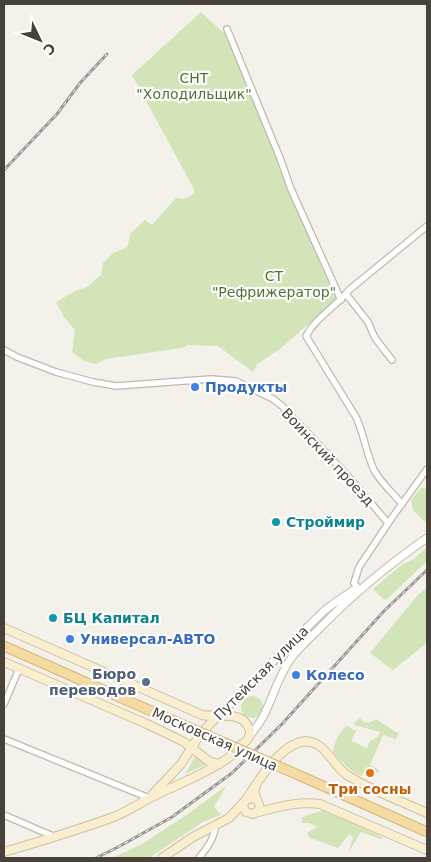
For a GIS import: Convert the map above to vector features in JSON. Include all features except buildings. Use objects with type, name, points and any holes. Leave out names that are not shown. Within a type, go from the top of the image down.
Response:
[{"type":"main road","points":[[4,628],[202,715],[209,717],[234,716],[249,728],[249,737]]},
{"type":"main road","name":"Московская улица","points":[[4,646],[427,832]]},
{"type":"main road","points":[[4,662],[148,724],[184,742],[210,762],[219,764]]},
{"type":"main road","name":"Путейская улица","points":[[149,798],[181,764],[201,733],[217,717]]},
{"type":"main road","name":"Путейская улица","points":[[4,852],[56,837],[118,815],[219,764],[229,758],[249,737]]},
{"type":"main road","points":[[162,858],[193,837],[234,814],[270,765],[298,742],[311,741],[323,748],[338,767],[353,778],[427,813]]},
{"type":"main road","points":[[256,783],[255,790],[257,800],[259,808],[254,813],[248,813],[243,806],[245,801],[250,798],[257,800],[270,805],[284,806]]},
{"type":"main road","points":[[219,823],[254,813],[308,802],[320,804],[427,850]]},
{"type":"street","points":[[227,29],[291,189],[341,300]]},
{"type":"street","points":[[402,504],[375,471],[366,450],[356,417],[306,336],[312,326],[356,284],[427,226]]},
{"type":"street","points":[[346,294],[368,322],[375,338],[392,360]]},
{"type":"street","name":"Воинский проезд","points":[[4,350],[56,372],[92,382],[116,386],[212,379],[236,381],[273,399],[282,406],[348,476],[388,523]]},
{"type":"street","points":[[358,588],[354,583],[359,567],[427,469]]},
{"type":"street","name":"Путейская улица","points":[[249,737],[263,717],[280,677],[291,659],[328,619],[367,584],[397,559],[427,538]]},
{"type":"street","name":"Путейская улица","points":[[217,717],[324,611],[367,584]]},
{"type":"street","points":[[4,704],[19,669]]},
{"type":"street","points":[[4,739],[149,798]]},
{"type":"street","points":[[4,816],[56,837]]},
{"type":"street","points":[[199,858],[211,842],[219,823]]},
{"type":"green space","points":[[201,12],[228,37],[282,173],[336,300],[280,349],[257,364],[253,372],[218,346],[188,345],[182,348],[106,359],[96,364],[84,361],[72,352],[75,330],[64,317],[56,302],[75,291],[87,287],[101,275],[103,263],[113,253],[127,247],[131,233],[145,220],[152,225],[176,198],[184,199],[194,194],[194,189],[132,75]]},
{"type":"green space","points":[[421,488],[427,489],[427,522],[413,510],[411,500]]},
{"type":"green space","points":[[427,547],[427,561],[386,600],[373,589],[403,564],[414,559]]},
{"type":"green space","points":[[427,587],[427,643],[393,670],[370,653],[416,597]]},
{"type":"green space","points":[[324,617],[253,690],[250,689],[320,619]]},
{"type":"green space","points":[[252,696],[260,699],[263,707],[260,715],[252,718],[244,715],[241,707],[244,699]]},
{"type":"green space","points":[[360,718],[364,722],[369,723],[376,719],[399,734],[395,739],[383,735],[370,765],[379,770],[378,773],[366,767],[362,776],[349,769],[333,751],[338,737],[347,726],[356,731],[351,741],[367,748],[370,741],[378,737],[380,732],[354,725]]},
{"type":"green space","points":[[195,757],[207,764],[185,774]]},
{"type":"green space","points":[[226,786],[214,807],[221,815],[203,822],[149,858],[112,858],[142,844]]},
{"type":"green space","points":[[324,810],[383,838],[380,839],[361,832],[348,853],[353,837],[349,834],[338,848],[310,838],[307,833],[316,828],[316,826],[302,823],[302,817]]},
{"type":"railway","points":[[4,170],[57,114],[80,83],[107,54]]},
{"type":"railway","points":[[96,858],[172,817],[232,773],[282,724],[384,611],[427,570]]},
{"type":"place","name":"Продукты","points":[[195,387]]},
{"type":"place","name":"Строймир","points":[[276,522]]},
{"type":"place","name":"БЦ Капитал","points":[[53,618]]},
{"type":"place","name":"Универсал-АВТО","points":[[70,639]]},
{"type":"place","name":"Колесо","points":[[296,675]]},
{"type":"place","name":"Бюро переводов","points":[[146,682]]},
{"type":"place","name":"Три сосны","points":[[370,773]]},
{"type":"park label","name":"СНТ \"Холодильщик\"","points":[[194,86]]},
{"type":"park label","name":"СТ \"Рефрижератор\"","points":[[274,284]]}]
